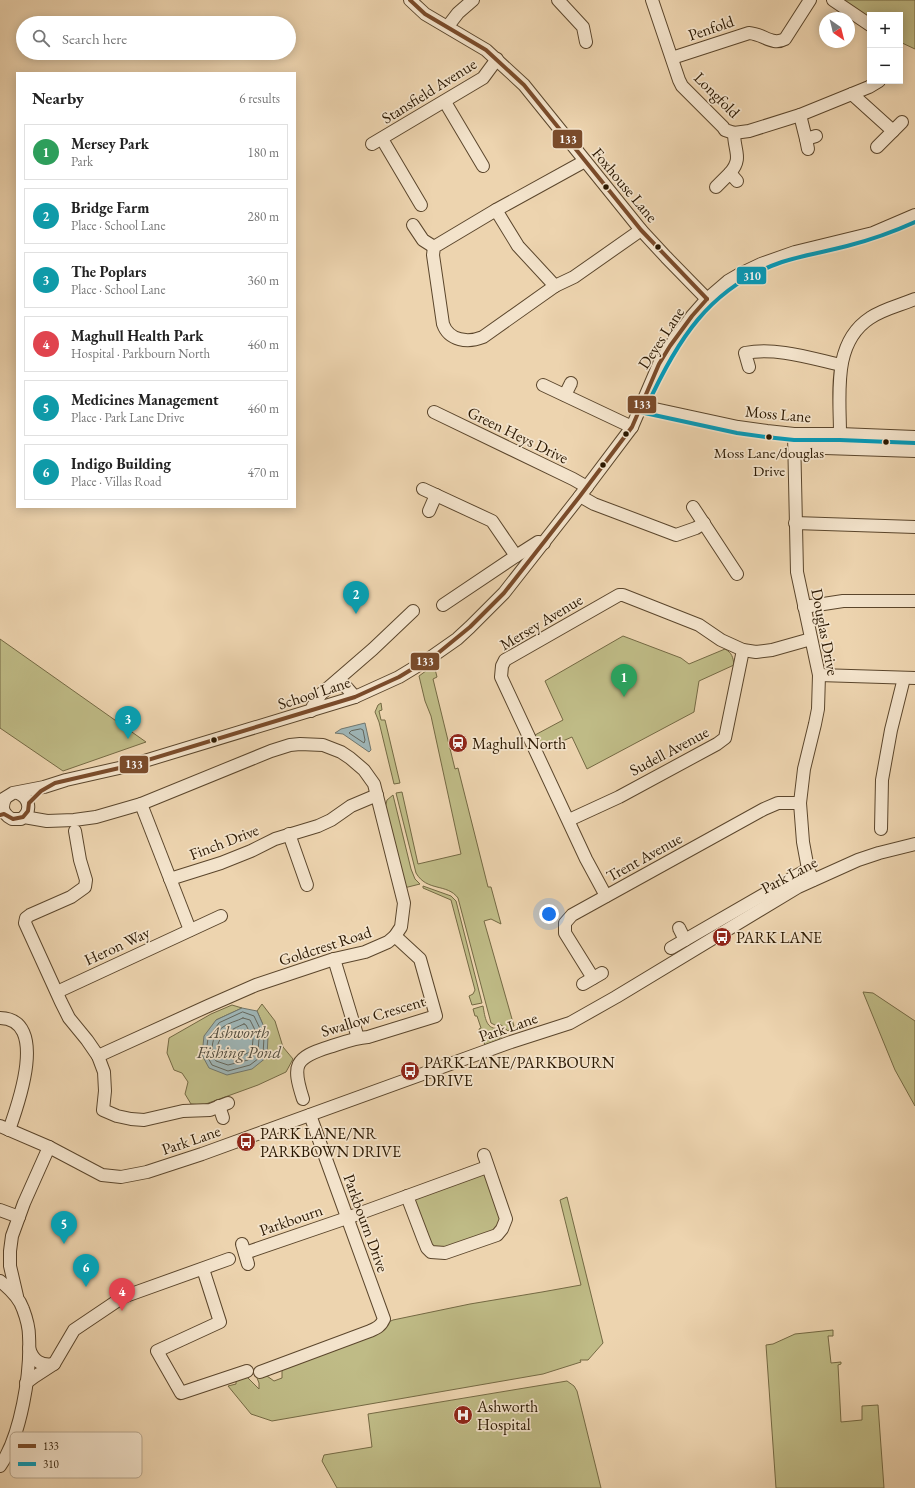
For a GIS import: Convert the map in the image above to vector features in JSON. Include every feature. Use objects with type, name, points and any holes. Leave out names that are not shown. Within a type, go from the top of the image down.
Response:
[{"type":"street","name":"Foxhouse Lane","points":[[410,0],[425,14],[448,26],[486,50],[524,85],[641,230],[690,283],[707,299]]},
{"type":"street","points":[[448,26],[458,13],[473,0]]},
{"type":"street","points":[[558,0],[583,27],[586,42]]},
{"type":"street","name":"Longfold","points":[[652,0],[679,80],[687,92],[725,130],[734,133],[749,131],[800,115],[874,84]]},
{"type":"street","name":"Penfold","points":[[672,58],[750,33],[759,34],[780,42],[785,39],[810,0]]},
{"type":"street","points":[[833,0],[867,23]]},
{"type":"street","name":"Stansfield Avenue","points":[[421,205],[409,197],[377,142],[483,78],[497,59]]},
{"type":"street","points":[[852,94],[893,131]]},
{"type":"street","points":[[445,102],[482,157]]},
{"type":"street","points":[[800,115],[810,141]]},
{"type":"street","points":[[877,147],[902,122]]},
{"type":"street","points":[[716,187],[734,177],[738,158],[734,133]]},
{"type":"street","points":[[434,247],[496,210],[585,161]]},
{"type":"street","points":[[496,210],[518,246],[555,286]]},
{"type":"street","name":"Deyes Lane","points":[[544,543],[632,427],[660,364],[670,346],[692,316],[707,299],[728,281],[761,264],[795,252],[873,233],[915,215]]},
{"type":"street","points":[[413,225],[423,240],[434,247]]},
{"type":"street","points":[[434,247],[433,255],[443,324],[448,332],[455,338],[466,341],[483,337],[555,286],[574,277],[641,230]]},
{"type":"street","points":[[840,434],[841,365],[846,348],[852,337],[871,317],[915,299]]},
{"type":"street","points":[[749,367],[745,353],[760,351],[786,353],[841,365]]},
{"type":"street","points":[[565,395],[571,383]]},
{"type":"street","points":[[543,385],[632,427]]},
{"type":"street","name":"Moss Lane","points":[[641,406],[738,427],[794,434],[915,437]]},
{"type":"street","name":"Green Heys Drive","points":[[434,412],[573,479],[594,504],[676,535],[696,528],[704,523]]},
{"type":"street","name":"Douglas Drive","points":[[794,434],[797,572],[819,675],[818,709],[804,769],[800,803],[803,842],[810,874]]},
{"type":"street","points":[[795,448],[915,451]]},
{"type":"street","points":[[423,489],[492,521],[516,556]]},
{"type":"street","points":[[429,511],[436,495]]},
{"type":"street","points":[[693,507],[737,574]]},
{"type":"street","points":[[795,524],[915,527]]},
{"type":"street","points":[[443,605],[538,542],[544,543]]},
{"type":"street","name":"School Lane","points":[[44,787],[27,810],[16,820],[2,814],[2,800],[9,795],[128,766],[312,711],[355,697],[381,686],[415,668],[456,639],[470,627],[504,593],[544,543]]},
{"type":"street","name":"Mersey Avenue","points":[[606,896],[586,860],[501,677],[502,666],[505,660],[619,595],[628,597],[699,625],[721,640],[743,650],[756,652],[772,650],[811,639]]},
{"type":"street","points":[[804,607],[842,601],[915,601]]},
{"type":"street","points":[[312,711],[313,706],[321,694],[413,611]]},
{"type":"street","name":"Sudell Avenue","points":[[568,820],[590,812],[619,797],[726,738],[743,650]]},
{"type":"street","points":[[819,675],[910,678],[886,758],[882,780],[880,829]]},
{"type":"street","points":[[339,679],[355,697]]},
{"type":"street","name":"Goldcrest Road","points":[[27,810],[47,820],[74,820],[96,817],[141,804],[270,750],[300,744],[323,746],[341,752],[362,768],[374,784],[404,903],[402,922],[395,936],[388,942],[366,952],[334,959],[256,985],[98,1056]]},
{"type":"street","points":[[18,793],[25,797],[27,810]]},
{"type":"street","name":"Finch Drive","points":[[170,879],[221,863],[275,839],[318,826],[331,820],[352,806],[377,795]]},
{"type":"street","name":"Trent Avenue","points":[[592,978],[566,933],[565,923],[572,914],[764,809],[778,803],[800,803]]},
{"type":"street","points":[[141,804],[190,930]]},
{"type":"street","points":[[75,831],[80,860],[86,880],[85,887],[71,897],[30,915],[25,921],[69,1018],[98,1056],[104,1072],[105,1091],[103,1110],[117,1116],[144,1120],[183,1111],[224,1109]]},
{"type":"street","points":[[289,834],[307,885]]},
{"type":"street","name":"Park Lane","points":[[671,948],[810,874],[879,853],[915,844]]},
{"type":"street","name":"Park Lane","points":[[5,1128],[49,1147],[102,1175],[113,1178],[147,1172],[202,1154],[519,1039],[570,1023],[585,1016],[767,905],[810,874]]},
{"type":"street","name":"Heron Way","points":[[57,992],[221,916]]},
{"type":"street","points":[[679,928],[686,940]]},
{"type":"street","name":"Swallow Crescent","points":[[303,1099],[293,1081],[299,1065],[305,1056],[310,1053],[358,1038],[368,1038],[436,1016],[420,959],[395,936]]},
{"type":"street","points":[[334,959],[358,1038]]},
{"type":"street","points":[[0,1018],[15,1022],[22,1029],[26,1042],[26,1076],[19,1102],[5,1128]]},
{"type":"street","name":"Parkbourn Drive","points":[[260,1372],[275,1373],[378,1328],[384,1319],[310,1115]]},
{"type":"street","points":[[15,1432],[26,1383],[29,1334],[23,1308],[18,1299],[13,1283],[10,1266],[10,1251],[12,1236],[26,1197],[49,1147]]},
{"type":"street","name":"Parkbourn","points":[[245,1253],[407,1196],[485,1161],[506,1219],[502,1229],[497,1235],[445,1253],[431,1252],[427,1248],[407,1196]]},
{"type":"street","points":[[0,1210],[19,1217]]},
{"type":"street","points":[[0,1259],[10,1251]]},
{"type":"street","points":[[26,1383],[34,1376],[54,1364],[74,1330],[123,1297],[229,1259]]},
{"type":"street","points":[[203,1269],[220,1322],[157,1351],[181,1393],[246,1371]]},
{"type":"street","points":[[0,1280],[18,1299]]},
{"type":"street","points":[[29,1348],[31,1355],[39,1363],[46,1365],[54,1364]]},
{"type":"street","points":[[0,1466],[7,1456],[10,1448]]},
{"type":"shaded area","points":[[838,0],[915,0],[915,49],[903,43],[903,12],[867,12],[867,20]]},
{"type":"shaded area","points":[[623,636],[681,658],[689,664],[725,649],[732,656],[734,665],[699,681],[694,712],[587,769],[572,737],[542,750],[535,735],[563,720],[545,681]]},
{"type":"shaded area","points":[[0,639],[146,742],[63,771],[0,728]]},
{"type":"shaded area","points":[[434,665],[437,677],[433,679],[455,769],[458,768],[488,887],[491,887],[501,924],[491,919],[484,921],[514,1026],[508,1031],[500,1024],[495,1025],[491,1023],[458,898],[448,890],[426,883],[416,873],[396,793],[402,792],[418,864],[461,854],[431,716],[425,701],[419,676]]},
{"type":"shaded area","points":[[381,703],[382,710],[379,711],[381,720],[385,720],[400,783],[394,784],[379,722],[375,712],[378,705]]},
{"type":"shaded area","points":[[393,795],[411,869],[415,879],[420,884],[404,888],[385,808],[387,800]]},
{"type":"shaded area","points":[[423,886],[451,896],[456,901],[482,1003],[472,1005],[469,996],[473,994],[475,990],[451,900],[423,888]]},
{"type":"shaded area","points":[[863,992],[873,993],[915,1021],[915,1106],[895,1070]]},
{"type":"shaded area","points":[[262,1004],[275,1021],[283,1047],[293,1059],[286,1072],[258,1085],[203,1105],[191,1104],[185,1094],[188,1082],[182,1073],[174,1070],[167,1053],[169,1038],[211,1014],[232,1005],[242,1008],[216,1020],[268,1036],[257,1011]]},
{"type":"shaded area","points":[[483,1006],[489,1025],[495,1028],[500,1028],[506,1033],[498,1040],[485,1045],[479,1029],[481,1028],[477,1016],[475,1016],[473,1009]]},
{"type":"shaded area","points":[[483,1174],[486,1176],[501,1220],[495,1230],[448,1249],[436,1249],[430,1244],[415,1201],[417,1197]]},
{"type":"shaded area","points":[[567,1197],[603,1343],[588,1360],[580,1360],[581,1362],[543,1374],[272,1421],[251,1414],[228,1386],[236,1384],[236,1378],[245,1375],[259,1389],[259,1383],[255,1373],[267,1376],[274,1381],[282,1378],[282,1370],[393,1320],[470,1304],[581,1285],[560,1200]]},
{"type":"shaded area","points":[[833,1330],[833,1336],[828,1336],[831,1363],[841,1362],[841,1364],[838,1365],[841,1422],[862,1420],[862,1406],[878,1405],[884,1488],[776,1488],[766,1345],[773,1344],[795,1334]]},
{"type":"shaded area","points":[[567,1381],[574,1386],[577,1391],[601,1488],[337,1488],[322,1461],[324,1455],[372,1447],[368,1414]]},
{"type":"water","points":[[365,723],[371,750],[369,752],[343,734],[335,733],[341,729]]},
{"type":"water","name":"Ashworth Fishing Pond","points":[[242,1008],[257,1011],[268,1036],[267,1057],[252,1069],[227,1075],[209,1068],[202,1055],[204,1036],[216,1020]]},
{"type":"transit line","name":"133","points":[[410,0],[425,14],[486,50],[524,85],[641,230],[707,299]]},
{"type":"transit line","name":"310","points":[[646,408],[657,384],[683,339],[715,302],[734,286],[756,273],[782,262],[864,241],[915,222]]},
{"type":"transit line","name":"133","points":[[0,815],[4,814],[13,819],[23,817],[28,811],[29,803],[41,791],[55,783],[128,766],[355,697],[399,677],[437,654],[470,627],[504,593],[580,496],[632,427],[659,364],[692,316],[707,299]]},
{"type":"transit line","name":"310","points":[[640,412],[737,433],[766,437],[794,440],[915,443]]},
{"type":"place","name":"Moss Lane/douglas Drive","points":[[769,437]]},
{"type":"place","name":"Bridge Farm","points":[[356,614]]},
{"type":"place","name":"Mersey Park","points":[[624,697]]},
{"type":"place","name":"The Poplars","points":[[128,739]]},
{"type":"place","name":"Maghull North","points":[[458,743]]},
{"type":"place","name":"PARK LANE","points":[[722,937]]},
{"type":"place","name":"PARK LANE/PARKBOURN DRIVE","points":[[410,1071]]},
{"type":"place","name":"PARK LANE/NR PARKBOWN DRIVE","points":[[246,1142]]},
{"type":"place","name":"Medicines Management","points":[[64,1244]]},
{"type":"place","name":"Indigo Building","points":[[86,1287]]},
{"type":"place","name":"Maghull Health Park","points":[[122,1311]]},
{"type":"place","name":"Ashworth Hospital","points":[[463,1415]]}]
